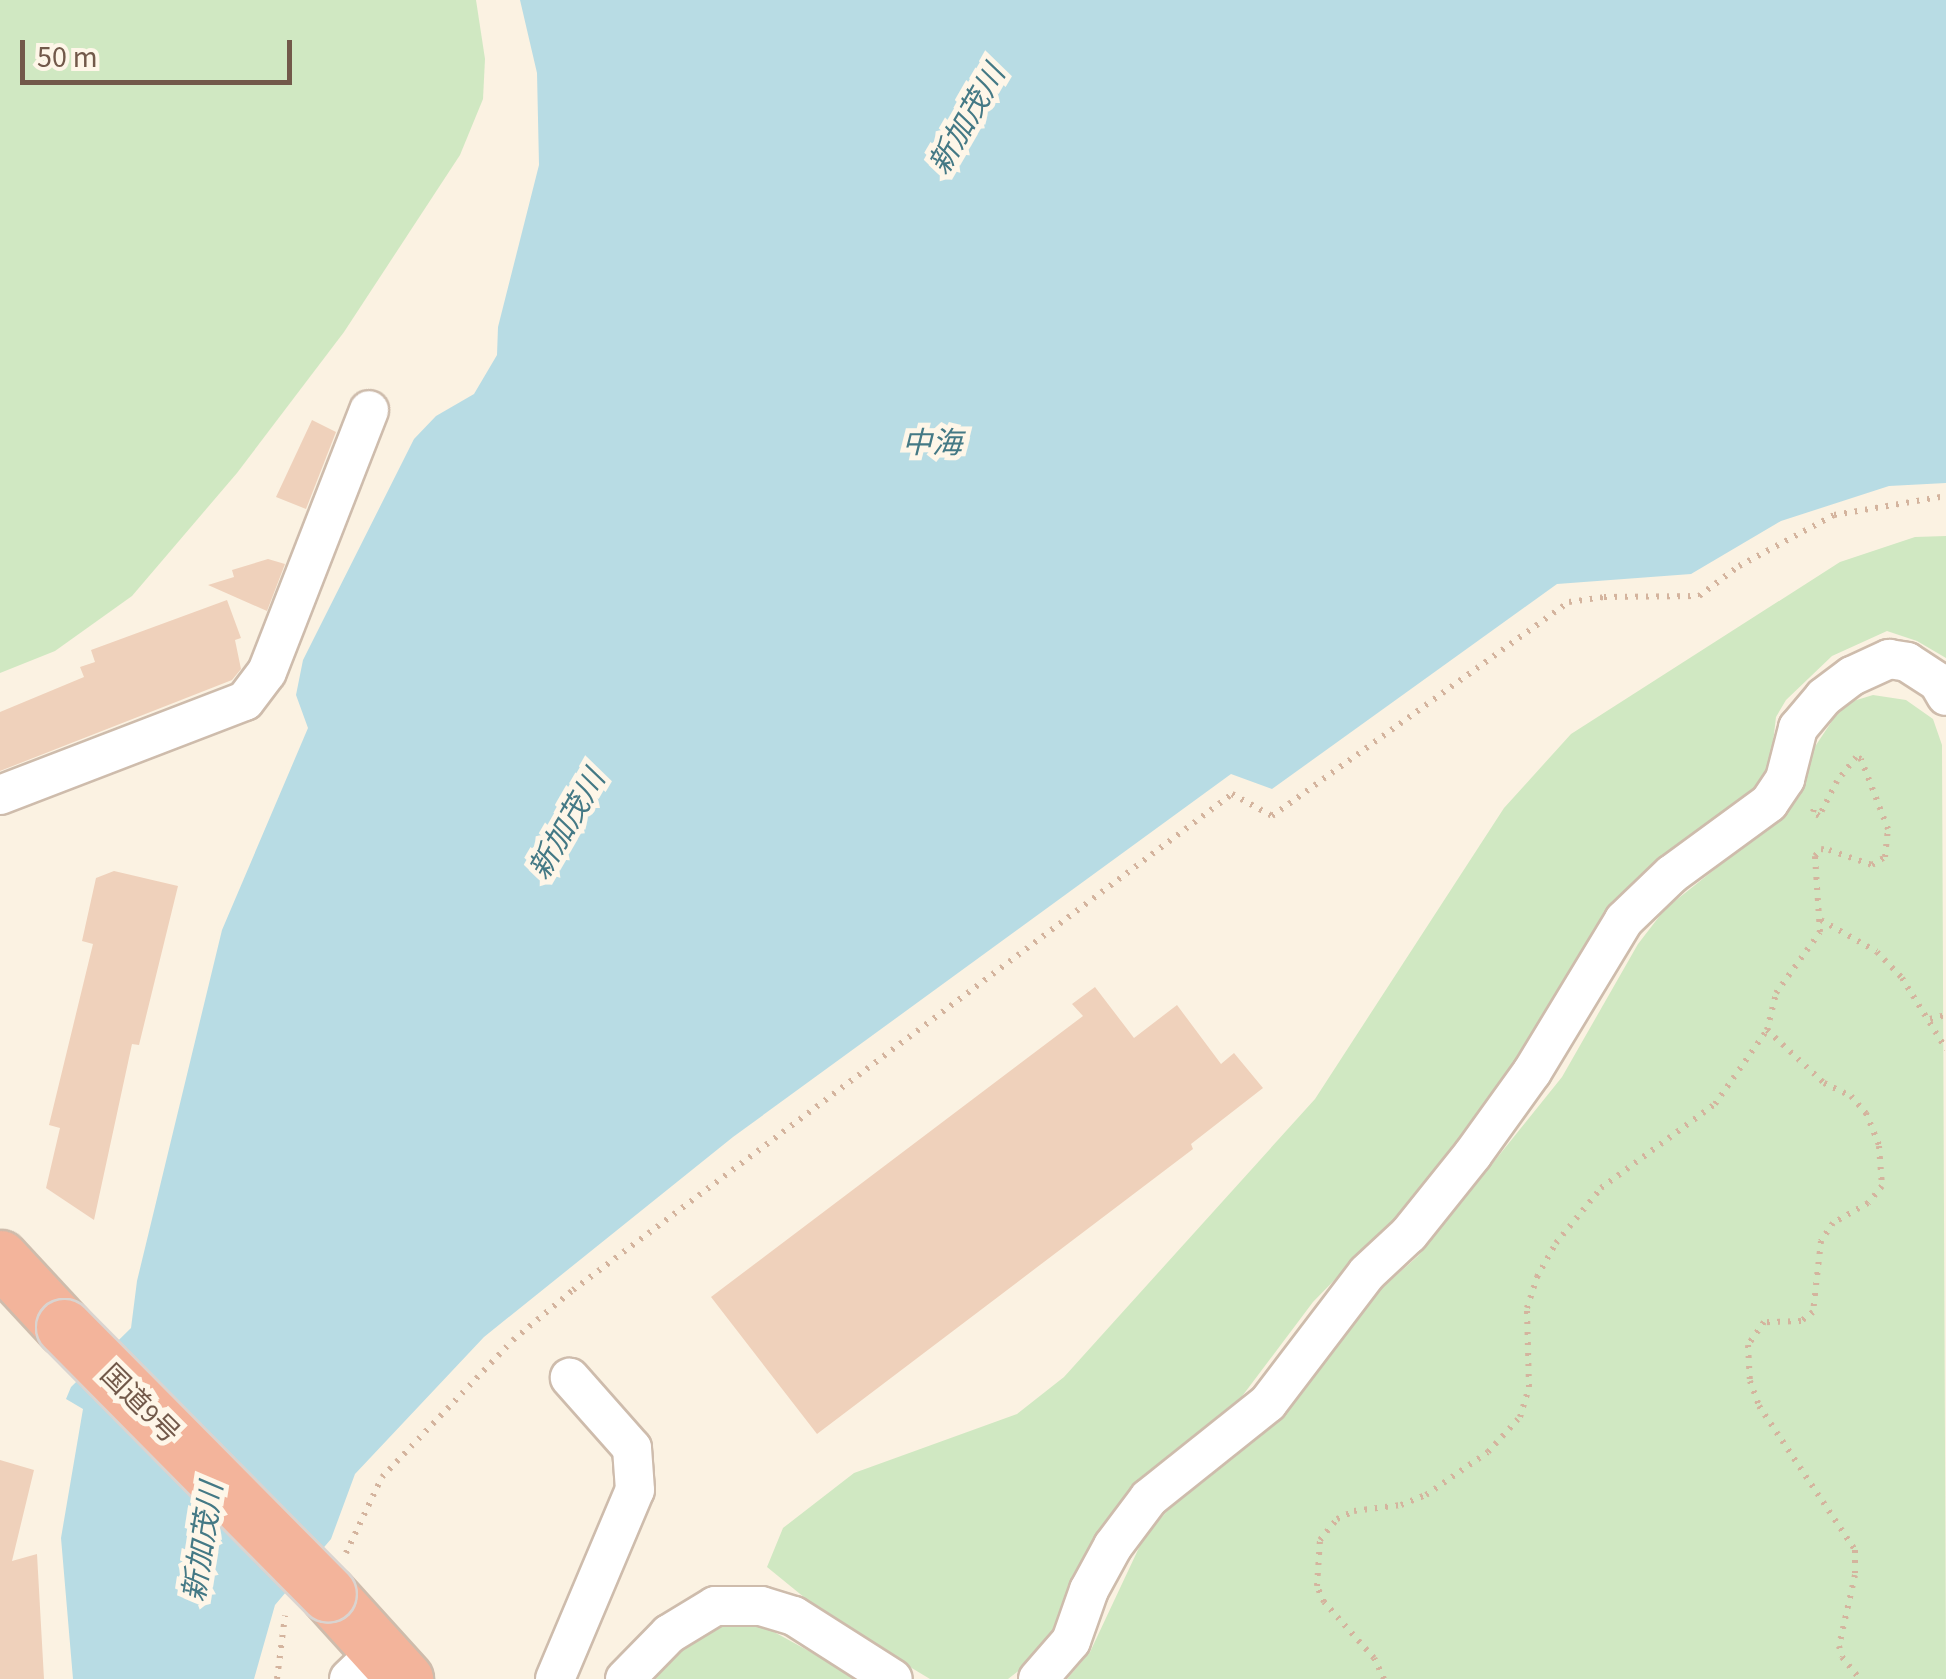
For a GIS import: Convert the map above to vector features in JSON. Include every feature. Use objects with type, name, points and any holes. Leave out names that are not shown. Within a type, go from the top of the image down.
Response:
[{"type":"highway","name":"国道9号","points":[[0,1258],[319,1588],[378,1670]]},
{"type":"street","points":[[0,795],[245,700],[267,672],[368,410]]},
{"type":"street","points":[[1038,1679],[1071,1641],[1104,1560],[1149,1498],[1268,1403],[1366,1273],[1408,1234],[1473,1154],[1532,1072],[1624,920],[1672,874],[1769,804],[1785,779],[1798,728],[1824,697],[1852,676],[1890,660],[1907,662],[1938,682],[1946,696]]},
{"type":"street","points":[[555,1679],[636,1490],[632,1448],[570,1378]]},
{"type":"street","points":[[625,1679],[668,1634],[716,1606],[761,1606],[794,1616],[894,1679]]},
{"type":"path","points":[[277,1679],[285,1616],[319,1588],[346,1554],[382,1476],[512,1340],[1232,794],[1272,816],[1570,602],[1604,597],[1699,596],[1739,566],[1834,515],[1946,496]]},
{"type":"path","points":[[1384,1679],[1374,1658],[1324,1602],[1317,1586],[1320,1540],[1337,1520],[1354,1511],[1401,1505],[1426,1495],[1488,1452],[1520,1417],[1528,1387],[1527,1308],[1537,1277],[1556,1243],[1601,1188],[1715,1104],[1767,1030],[1776,993],[1820,932],[1815,856],[1822,849],[1878,864],[1885,857],[1888,830],[1861,759],[1856,757],[1837,781],[1819,816],[1814,806],[1822,784]]},
{"type":"path","points":[[1821,920],[1878,952],[1930,1019],[1946,1049]]},
{"type":"path","points":[[1930,1019],[1946,1016]]},
{"type":"path","points":[[1767,1030],[1824,1083],[1851,1096],[1872,1124],[1879,1146],[1882,1186],[1868,1203],[1833,1224],[1821,1241],[1813,1312],[1800,1321],[1764,1322],[1748,1345],[1750,1380],[1759,1406],[1854,1550],[1855,1575],[1839,1646],[1842,1658],[1860,1679]]},
{"type":"green space","points":[[0,0],[476,0],[485,59],[483,99],[460,155],[344,332],[237,473],[132,596],[55,651],[0,673]]},
{"type":"green space","points":[[1946,536],[1946,658],[1917,641],[1887,631],[1832,656],[1786,700],[1776,717],[1771,760],[1761,781],[1723,817],[1655,862],[1601,927],[1544,1029],[1430,1182],[1313,1302],[1240,1399],[1115,1509],[1057,1624],[1021,1669],[1008,1679],[930,1679],[832,1620],[767,1567],[783,1528],[854,1473],[1017,1414],[1064,1377],[1315,1099],[1504,808],[1571,734],[1840,562],[1915,537]]},
{"type":"green space","points":[[1873,695],[1906,700],[1933,719],[1942,745],[1946,1679],[1067,1679],[1090,1652],[1144,1537],[1169,1509],[1282,1414],[1344,1322],[1418,1256],[1562,1077],[1638,944],[1665,909],[1774,822],[1799,795],[1810,754],[1834,718],[1850,702]]},
{"type":"green space","points":[[720,1624],[765,1627],[860,1679],[652,1679],[685,1646]]},
{"type":"water","name":"中海","points":[[520,0],[1946,0],[1946,483],[1889,486],[1781,521],[1691,574],[1557,584],[1272,789],[1231,774],[733,1137],[484,1337],[355,1474],[331,1539],[275,1605],[254,1679],[73,1679],[61,1538],[83,1409],[66,1399],[71,1387],[131,1328],[137,1281],[222,930],[308,728],[296,695],[303,660],[414,439],[436,416],[474,394],[497,355],[498,327],[539,165],[537,73]]},
{"type":"pier","points":[[302,726],[306,728],[219,931],[136,1282],[132,1278],[218,928]]},
{"type":"building","points":[[312,420],[336,432],[306,509],[276,497]]},
{"type":"building","points":[[268,559],[285,564],[267,611],[208,585],[234,577],[232,570]]},
{"type":"building","points":[[227,600],[241,638],[235,640],[241,669],[232,680],[0,771],[0,712],[84,677],[80,667],[95,662],[91,650]]},
{"type":"building","points":[[114,871],[178,886],[139,1045],[132,1044],[94,1220],[46,1188],[60,1128],[49,1125],[93,944],[82,941],[96,878]]},
{"type":"building","points":[[1095,987],[1134,1038],[1177,1005],[1221,1064],[1234,1053],[1263,1088],[1191,1144],[1193,1149],[817,1434],[711,1297],[1083,1016],[1072,1004]]},
{"type":"building","points":[[0,1460],[34,1470],[12,1561],[37,1554],[44,1679],[0,1679]]},
{"type":"water label","name":"新加茂川","points":[[968,120]]},
{"type":"water label","name":"新加茂川","points":[[568,825]]},
{"type":"water label","name":"新加茂川","points":[[204,1542]]}]
